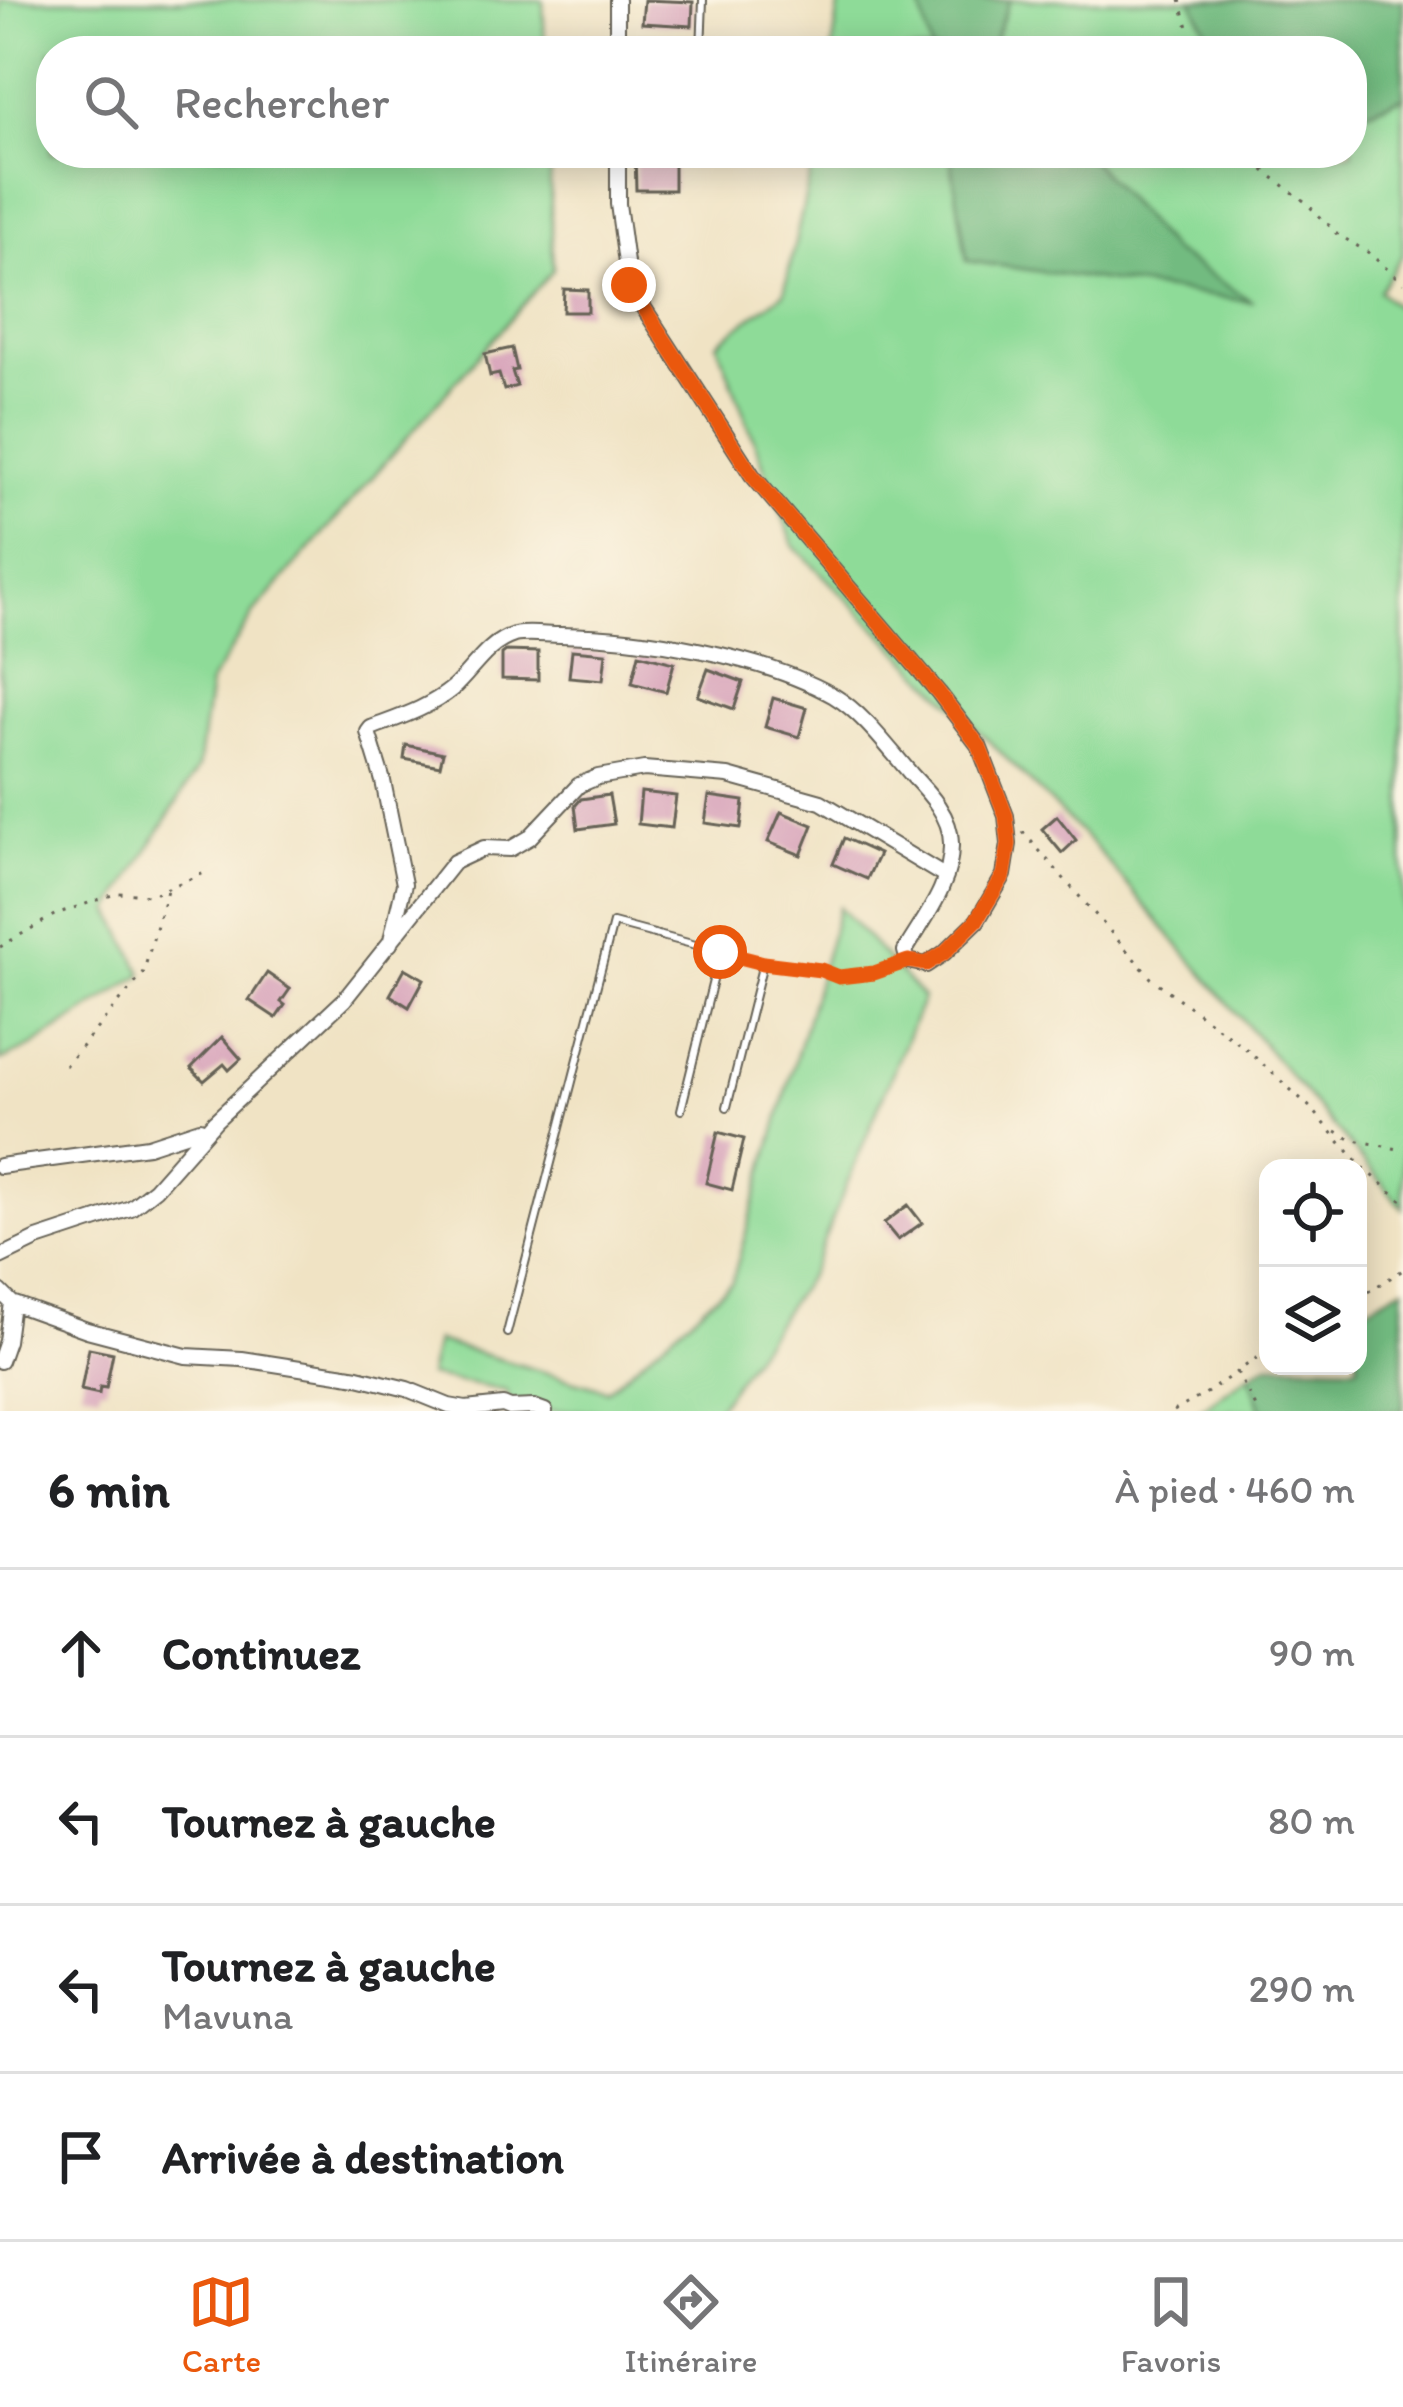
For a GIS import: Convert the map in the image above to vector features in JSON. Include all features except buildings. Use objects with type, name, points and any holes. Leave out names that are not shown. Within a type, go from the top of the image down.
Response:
[{"type":"street","points":[[617,0],[617,36]]},
{"type":"street","points":[[390,944],[404,884],[368,732],[451,689],[493,645],[517,634],[608,635],[715,655],[776,671],[837,698],[872,730],[946,818],[952,842],[946,877],[939,898],[905,951],[908,961],[926,964],[944,953],[976,921],[1004,875],[1009,844],[1006,816],[979,746],[752,475],[629,285],[618,168]]},
{"type":"street","points":[[0,1257],[37,1239],[130,1208],[155,1189],[214,1120],[344,1000],[454,862],[484,848],[510,849],[529,838],[579,785],[598,776],[644,770],[728,776],[820,802],[946,877]]},
{"type":"street","points":[[0,1166],[148,1146],[193,1134],[214,1120]]},
{"type":"street","points":[[0,1291],[12,1304],[186,1356],[242,1359],[358,1377],[466,1409],[503,1405],[545,1411]]},
{"type":"street","points":[[0,1361],[12,1304]]},
{"type":"lane","points":[[702,36],[703,0]]},
{"type":"lane","points":[[507,1333],[614,922],[763,963],[821,970],[839,977],[874,973],[908,961]]},
{"type":"lane","points":[[682,1110],[720,952]]},
{"type":"lane","points":[[727,1107],[763,963]]},
{"type":"path","points":[[1180,0],[1191,36]]},
{"type":"path","points":[[1261,168],[1339,236],[1369,253],[1403,283]]},
{"type":"path","points":[[1006,816],[1151,978],[1246,1048],[1333,1130],[1403,1150]]},
{"type":"path","points":[[0,947],[56,914],[118,893],[151,895],[209,871]]},
{"type":"path","points":[[65,1066],[143,974],[167,888]]},
{"type":"path","points":[[1320,1117],[1360,1165],[1403,1201]]},
{"type":"path","points":[[1367,1292],[1403,1270]]},
{"type":"path","points":[[1174,1411],[1259,1356]]},
{"type":"path","points":[[1237,1371],[1258,1411]]},
{"type":"green space","points":[[0,0],[543,0],[544,36],[36,36],[36,168],[550,168],[553,270],[254,613],[210,683],[198,768],[111,910],[143,974],[33,1046],[0,1061]]},
{"type":"green space","points":[[840,0],[919,0],[928,36],[834,36]]},
{"type":"green space","points":[[919,0],[1010,0],[996,36],[928,36]]},
{"type":"green space","points":[[1010,0],[1192,0],[1210,36],[996,36]]},
{"type":"green space","points":[[1192,0],[1403,0],[1403,97],[1367,111],[1367,36],[1210,36]]},
{"type":"green space","points":[[1403,97],[1403,254],[1379,291],[1403,313],[1403,1208],[1367,1166],[1367,1159],[1361,1159],[1094,846],[794,546],[717,343],[784,293],[812,168],[952,168],[967,261],[1250,301],[1172,251],[1098,168],[1367,168],[1367,111]]},
{"type":"green space","points":[[952,168],[1098,168],[1172,251],[1253,302],[967,261]]},
{"type":"green space","points":[[839,907],[923,998],[810,1274],[715,1411],[515,1411],[506,1391],[428,1376],[436,1341],[607,1390],[732,1282]]},
{"type":"green space","points":[[1403,1287],[1403,1411],[1262,1411],[1249,1375],[1259,1369],[1259,1375],[1367,1375],[1367,1308]]},
{"type":"green space","points":[[1249,1375],[1262,1411],[1199,1411]]},
{"type":"route","points":[[629,285],[752,475],[979,746],[1006,816],[1009,844],[1004,875],[976,921],[926,964],[908,961],[874,973],[839,977],[720,952]]}]
